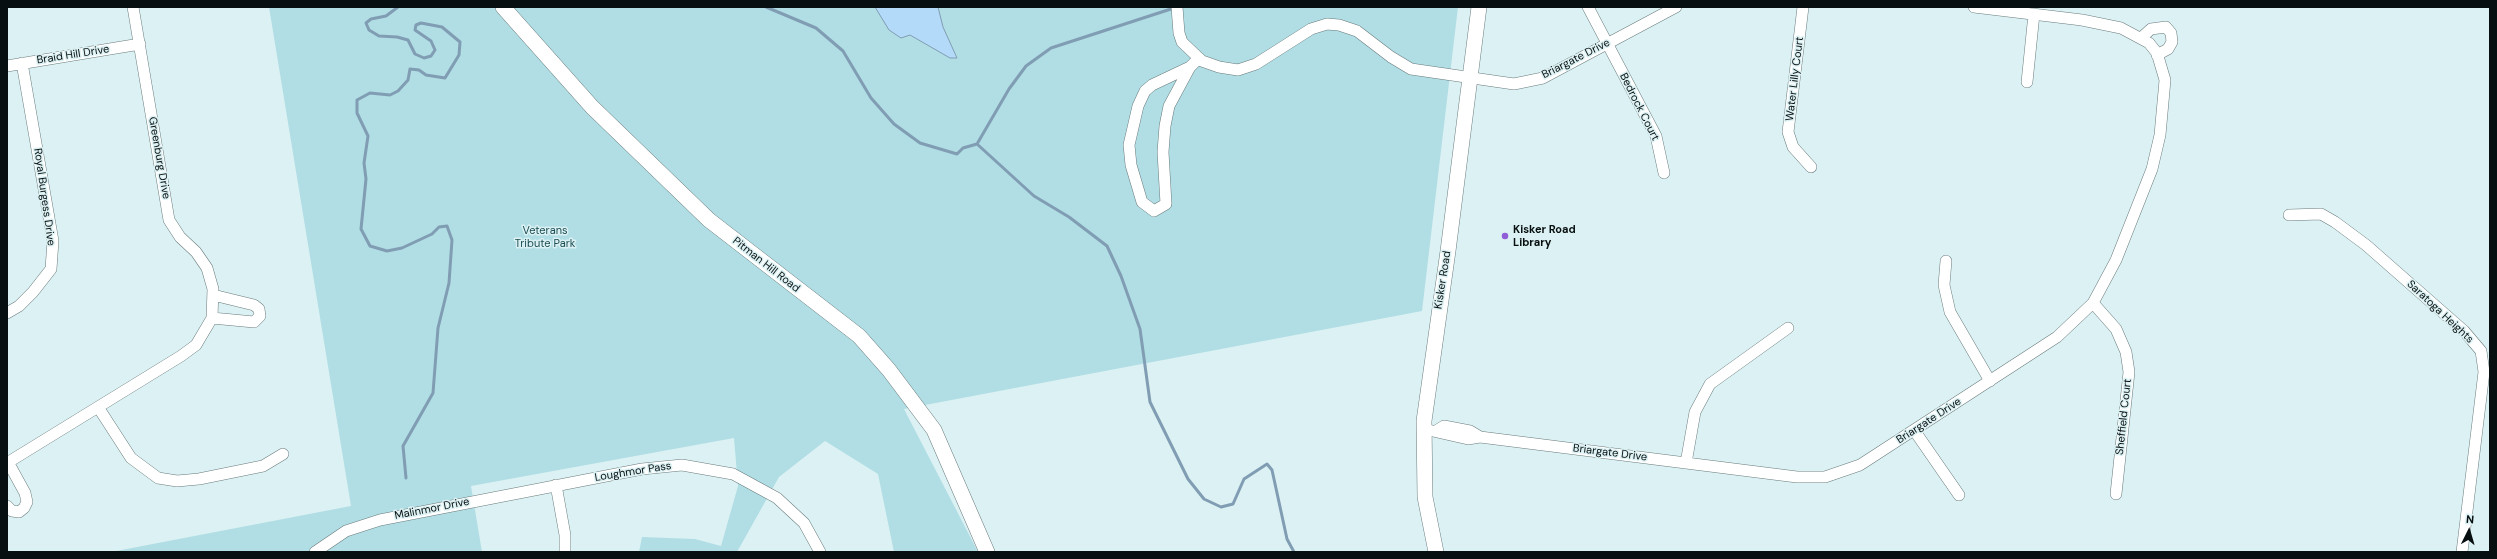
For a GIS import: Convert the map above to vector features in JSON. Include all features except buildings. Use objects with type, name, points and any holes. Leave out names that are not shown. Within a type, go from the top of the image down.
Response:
[{"type":"main road","name":"Pitman Hill Road","points":[[503,7],[592,107],[709,220],[859,336],[889,370],[934,430],[987,552]]},
{"type":"main road","name":"Kisker Road","points":[[1436,552],[1425,497],[1430,430],[1428,381],[1448,250],[1478,7]]},
{"type":"street","name":"Greenburg Drive","points":[[7,506],[12,512],[19,512],[27,502],[25,493],[8,462],[166,367],[196,345],[212,318],[213,289],[207,268],[196,252],[180,237],[169,220],[133,7]]},
{"type":"street","name":"Bedrock Court","points":[[1588,7],[1606,44],[1656,136],[1664,173]]},
{"type":"street","name":"Briargate Drive","points":[[1177,8],[1178,33],[1182,42],[1199,58],[1219,67],[1238,70],[1256,64],[1311,29],[1327,24],[1339,25],[1357,31],[1390,57],[1411,69],[1469,76],[1514,84],[1542,78],[1676,7]]},
{"type":"street","name":"Water Lilly Court","points":[[1804,7],[1788,132],[1794,147],[1810,167]]},
{"type":"street","name":"Briargate Drive","points":[[1430,430],[1444,426],[1470,431],[1480,437],[1797,477],[1825,477],[1860,465],[2056,337],[2094,303],[2116,260],[2152,169],[2160,134],[2164,98],[2164,80],[2157,55],[2149,43],[2121,28],[2034,14],[1974,7]]},
{"type":"street","points":[[2027,82],[2034,14]]},
{"type":"street","points":[[2141,38],[2151,29],[2166,27],[2171,33],[2172,42],[2168,49],[2157,55]]},
{"type":"street","name":"Braid Hill Drive","points":[[7,66],[140,44]]},
{"type":"street","points":[[1190,67],[1152,85],[1144,91],[1133,124],[1129,145],[1135,184],[1142,202],[1154,211],[1166,204],[1163,152],[1165,126],[1170,106],[1190,67],[1199,58]]},
{"type":"street","name":"Royal Burgess Drive","points":[[7,313],[19,306],[33,292],[50,269],[53,241],[22,63]]},
{"type":"street","name":"Saratoga Heights","points":[[2289,215],[2321,214],[2335,222],[2366,245],[2464,331],[2481,352],[2484,372],[2462,552]]},
{"type":"street","points":[[1946,261],[1944,285],[1950,312],[1990,380]]},
{"type":"street","points":[[212,318],[254,322],[260,316],[259,309],[254,305],[213,295]]},
{"type":"street","name":"Sheffield Court","points":[[2094,303],[2116,329],[2126,352],[2129,372],[2116,494]]},
{"type":"street","points":[[1686,463],[1695,412],[1706,388],[1729,369],[1773,341],[1788,328]]},
{"type":"street","points":[[98,407],[131,458],[158,478],[177,481],[198,479],[263,466],[283,454]]},
{"type":"street","points":[[1914,430],[1958,495]]},
{"type":"street","name":"Loughmor Pass","points":[[556,486],[669,465],[694,467],[733,474],[777,498],[804,523],[820,552]]},
{"type":"street","points":[[556,486],[564,535],[565,552]]},
{"type":"street","name":"Malinmor Drive","points":[[315,552],[346,531],[380,520],[556,486]]},
{"type":"green space","name":"Veterans Tribute Park","points":[[269,7],[1458,7],[1422,311],[904,409],[978,552],[894,552],[878,474],[825,441],[779,477],[737,552],[639,552],[642,537],[695,539],[721,546],[738,486],[734,438],[471,486],[482,552],[111,552],[351,506]]},
{"type":"shaded area","points":[[875,7],[938,7],[943,27],[957,58],[950,58],[910,35],[901,38],[889,30]]},
{"type":"waterway","points":[[398,7],[386,16],[371,19],[366,23],[369,30],[379,36],[397,37],[408,40],[415,54],[424,58],[431,56],[435,50],[431,41],[415,30],[416,25],[421,23],[442,27],[460,42],[459,55],[445,78],[426,75],[419,70],[410,69],[408,80],[398,91],[390,95],[370,93],[357,100],[357,113],[368,136],[364,163],[366,179],[361,229],[370,246],[387,251],[402,248],[432,234],[439,227],[447,226],[452,240],[449,283],[438,328],[433,393],[403,446],[406,478]]},
{"type":"waterway","points":[[766,7],[816,28],[843,51],[871,98],[894,124],[920,143],[957,154],[963,148],[977,144],[1009,89],[1026,66],[1051,48],[1174,8]]},
{"type":"waterway","points":[[977,144],[1034,196],[1069,217],[1107,246],[1121,276],[1140,329],[1150,402],[1188,479],[1204,499],[1221,507],[1233,504],[1244,479],[1267,464],[1272,470],[1287,539],[1294,552]]},
{"type":"place","name":"Kisker Road Library","points":[[1505,236]]}]
